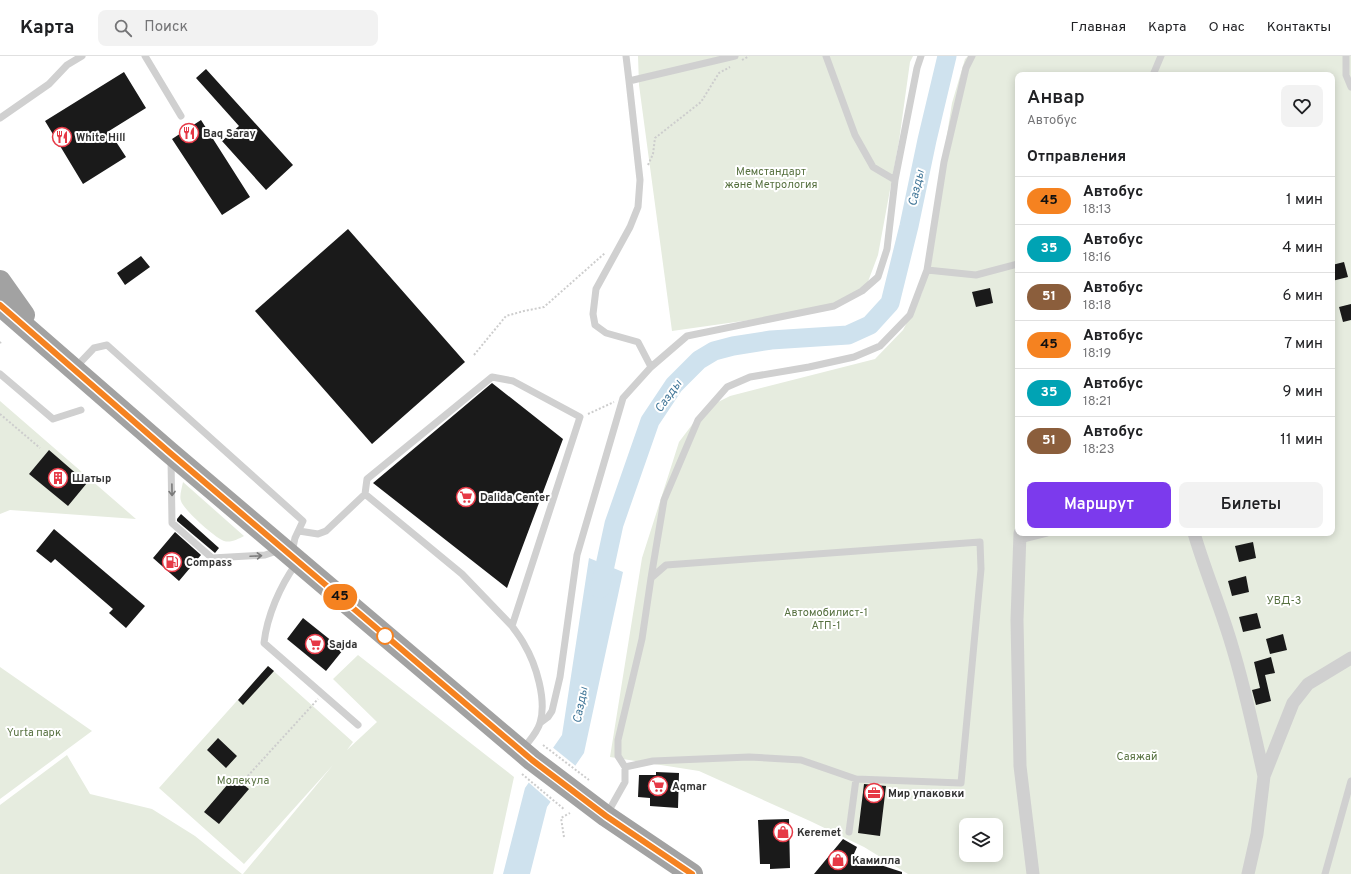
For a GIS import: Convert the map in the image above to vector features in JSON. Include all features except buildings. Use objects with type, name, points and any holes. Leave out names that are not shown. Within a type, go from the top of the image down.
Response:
[{"type":"highway","points":[[0,281],[48,346]]},
{"type":"highway","points":[[0,305],[290,556],[529,757],[575,800],[606,816],[692,874]]},
{"type":"street","points":[[1195,536],[1200,555],[1232,645],[1264,776]]},
{"type":"street","points":[[1019,537],[1017,620],[1020,766],[1033,874]]},
{"type":"street","points":[[1248,874],[1257,834],[1264,776],[1293,703],[1308,684],[1351,658]]},
{"type":"lane","points":[[0,118],[49,84],[67,65],[82,56]]},
{"type":"lane","points":[[145,56],[181,116]]},
{"type":"lane","points":[[626,56],[640,180],[638,207],[630,227],[596,290],[593,314],[595,326],[606,333],[638,342],[651,367]]},
{"type":"lane","points":[[826,56],[855,135],[873,167],[895,180]]},
{"type":"lane","points":[[540,723],[548,717],[552,711],[560,677],[577,555],[623,398],[651,367],[687,336],[834,306],[862,291],[878,277],[887,249],[895,180],[917,68],[921,56]]},
{"type":"lane","points":[[606,816],[625,782],[625,767],[618,756],[618,740],[642,638],[664,500],[698,420],[727,386],[750,377],[809,367],[854,357],[880,346],[910,315],[927,270],[944,162],[966,68],[972,56]]},
{"type":"lane","points":[[1154,72],[1161,56]]},
{"type":"lane","points":[[1346,56],[1346,75],[1351,87]]},
{"type":"lane","points":[[629,81],[736,59]]},
{"type":"lane","points":[[927,270],[976,275],[1015,265]]},
{"type":"lane","points":[[74,369],[94,348],[107,345],[303,521],[295,538],[290,556],[288,575],[281,588],[266,627],[264,644],[358,725]]},
{"type":"lane","points":[[0,374],[53,419],[81,410]]},
{"type":"lane","points":[[299,531],[318,534],[326,531],[365,494],[367,479],[492,377],[513,381],[580,417],[512,626]]},
{"type":"lane","points":[[169,452],[171,456],[172,522],[212,558],[265,555],[290,556]]},
{"type":"lane","points":[[365,494],[462,574],[512,626],[525,644],[543,694],[543,708],[540,723],[529,757]]},
{"type":"lane","points":[[625,767],[653,761],[749,757],[801,760],[856,780],[961,784],[981,569],[980,542],[666,564],[651,578]]},
{"type":"lane","points":[[849,832],[856,780]]},
{"type":"lane","points":[[1324,874],[1351,781]]},
{"type":"path","points":[[736,59],[749,56]]},
{"type":"path","points":[[640,180],[653,154],[655,138],[701,102],[719,73],[731,66]]},
{"type":"path","points":[[474,355],[506,316],[544,307],[608,250]]},
{"type":"path","points":[[580,417],[623,398]]},
{"type":"path","points":[[0,414],[40,448]]},
{"type":"path","points":[[245,779],[323,694]]},
{"type":"path","points":[[529,757],[575,800]]},
{"type":"path","points":[[529,757],[575,800]]},
{"type":"path","points":[[564,837],[561,818],[575,800]]},
{"type":"green space","name":"Мемстандарт және Метрология","points":[[638,56],[913,56],[910,62],[899,141],[878,255],[866,287],[820,310],[672,331],[639,85]]},
{"type":"green space","points":[[968,56],[1351,56],[1351,874],[908,874],[864,847],[699,771],[610,757],[642,558],[679,442],[704,409],[730,396],[875,359],[903,330],[922,293],[952,103],[965,59]]},
{"type":"green space","points":[[0,401],[136,519],[10,510],[0,514]]},
{"type":"green space","points":[[183,482],[244,536],[232,541],[224,541],[200,523],[187,510],[180,499]]},
{"type":"green space","name":"Молекула","points":[[358,655],[514,777],[493,874],[243,874],[333,765],[244,864],[159,788],[268,666],[353,742],[347,750],[377,722],[333,679]]},
{"type":"green space","name":"Yurta парк","points":[[0,667],[92,731],[0,799]]},
{"type":"green space","points":[[67,755],[90,794],[152,809],[195,836],[242,874],[0,874],[0,805]]},
{"type":"water","points":[[589,558],[623,572],[584,753],[547,807],[530,874],[503,874],[525,788],[562,735]]},
{"type":"pier","points":[[551,746],[577,767],[552,803],[527,781]]},
{"type":"waterway","name":"Сазды","points":[[600,589],[614,524],[650,421],[674,385],[699,360],[714,351],[733,346],[771,340],[848,335],[870,325],[890,303],[947,56]]},
{"type":"bus line","name":"45","points":[[0,305],[169,452],[532,760],[606,816],[692,874]]},
{"type":"place","name":"Baq Saray","points":[[189,133]]},
{"type":"place","name":"White Hill","points":[[62,137]]},
{"type":"place","name":"Шатыр","points":[[58,478]]},
{"type":"place","name":"Dalida Center","points":[[466,497]]},
{"type":"place","name":"Compass","points":[[172,562]]},
{"type":"place","name":"Sajda","points":[[315,644]]},
{"type":"place","name":"Aqmar","points":[[658,786]]},
{"type":"place","name":"Мир упаковки","points":[[874,793]]},
{"type":"place","name":"Keremet","points":[[783,832]]},
{"type":"place","name":"Камилла","points":[[838,860]]},
{"type":"park label","name":"УВД-3","points":[[1284,600]]},
{"type":"park label","name":"Автомобилист-1 АТП-1","points":[[826,618]]},
{"type":"park label","name":"Саяжай","points":[[1137,756]]}]
